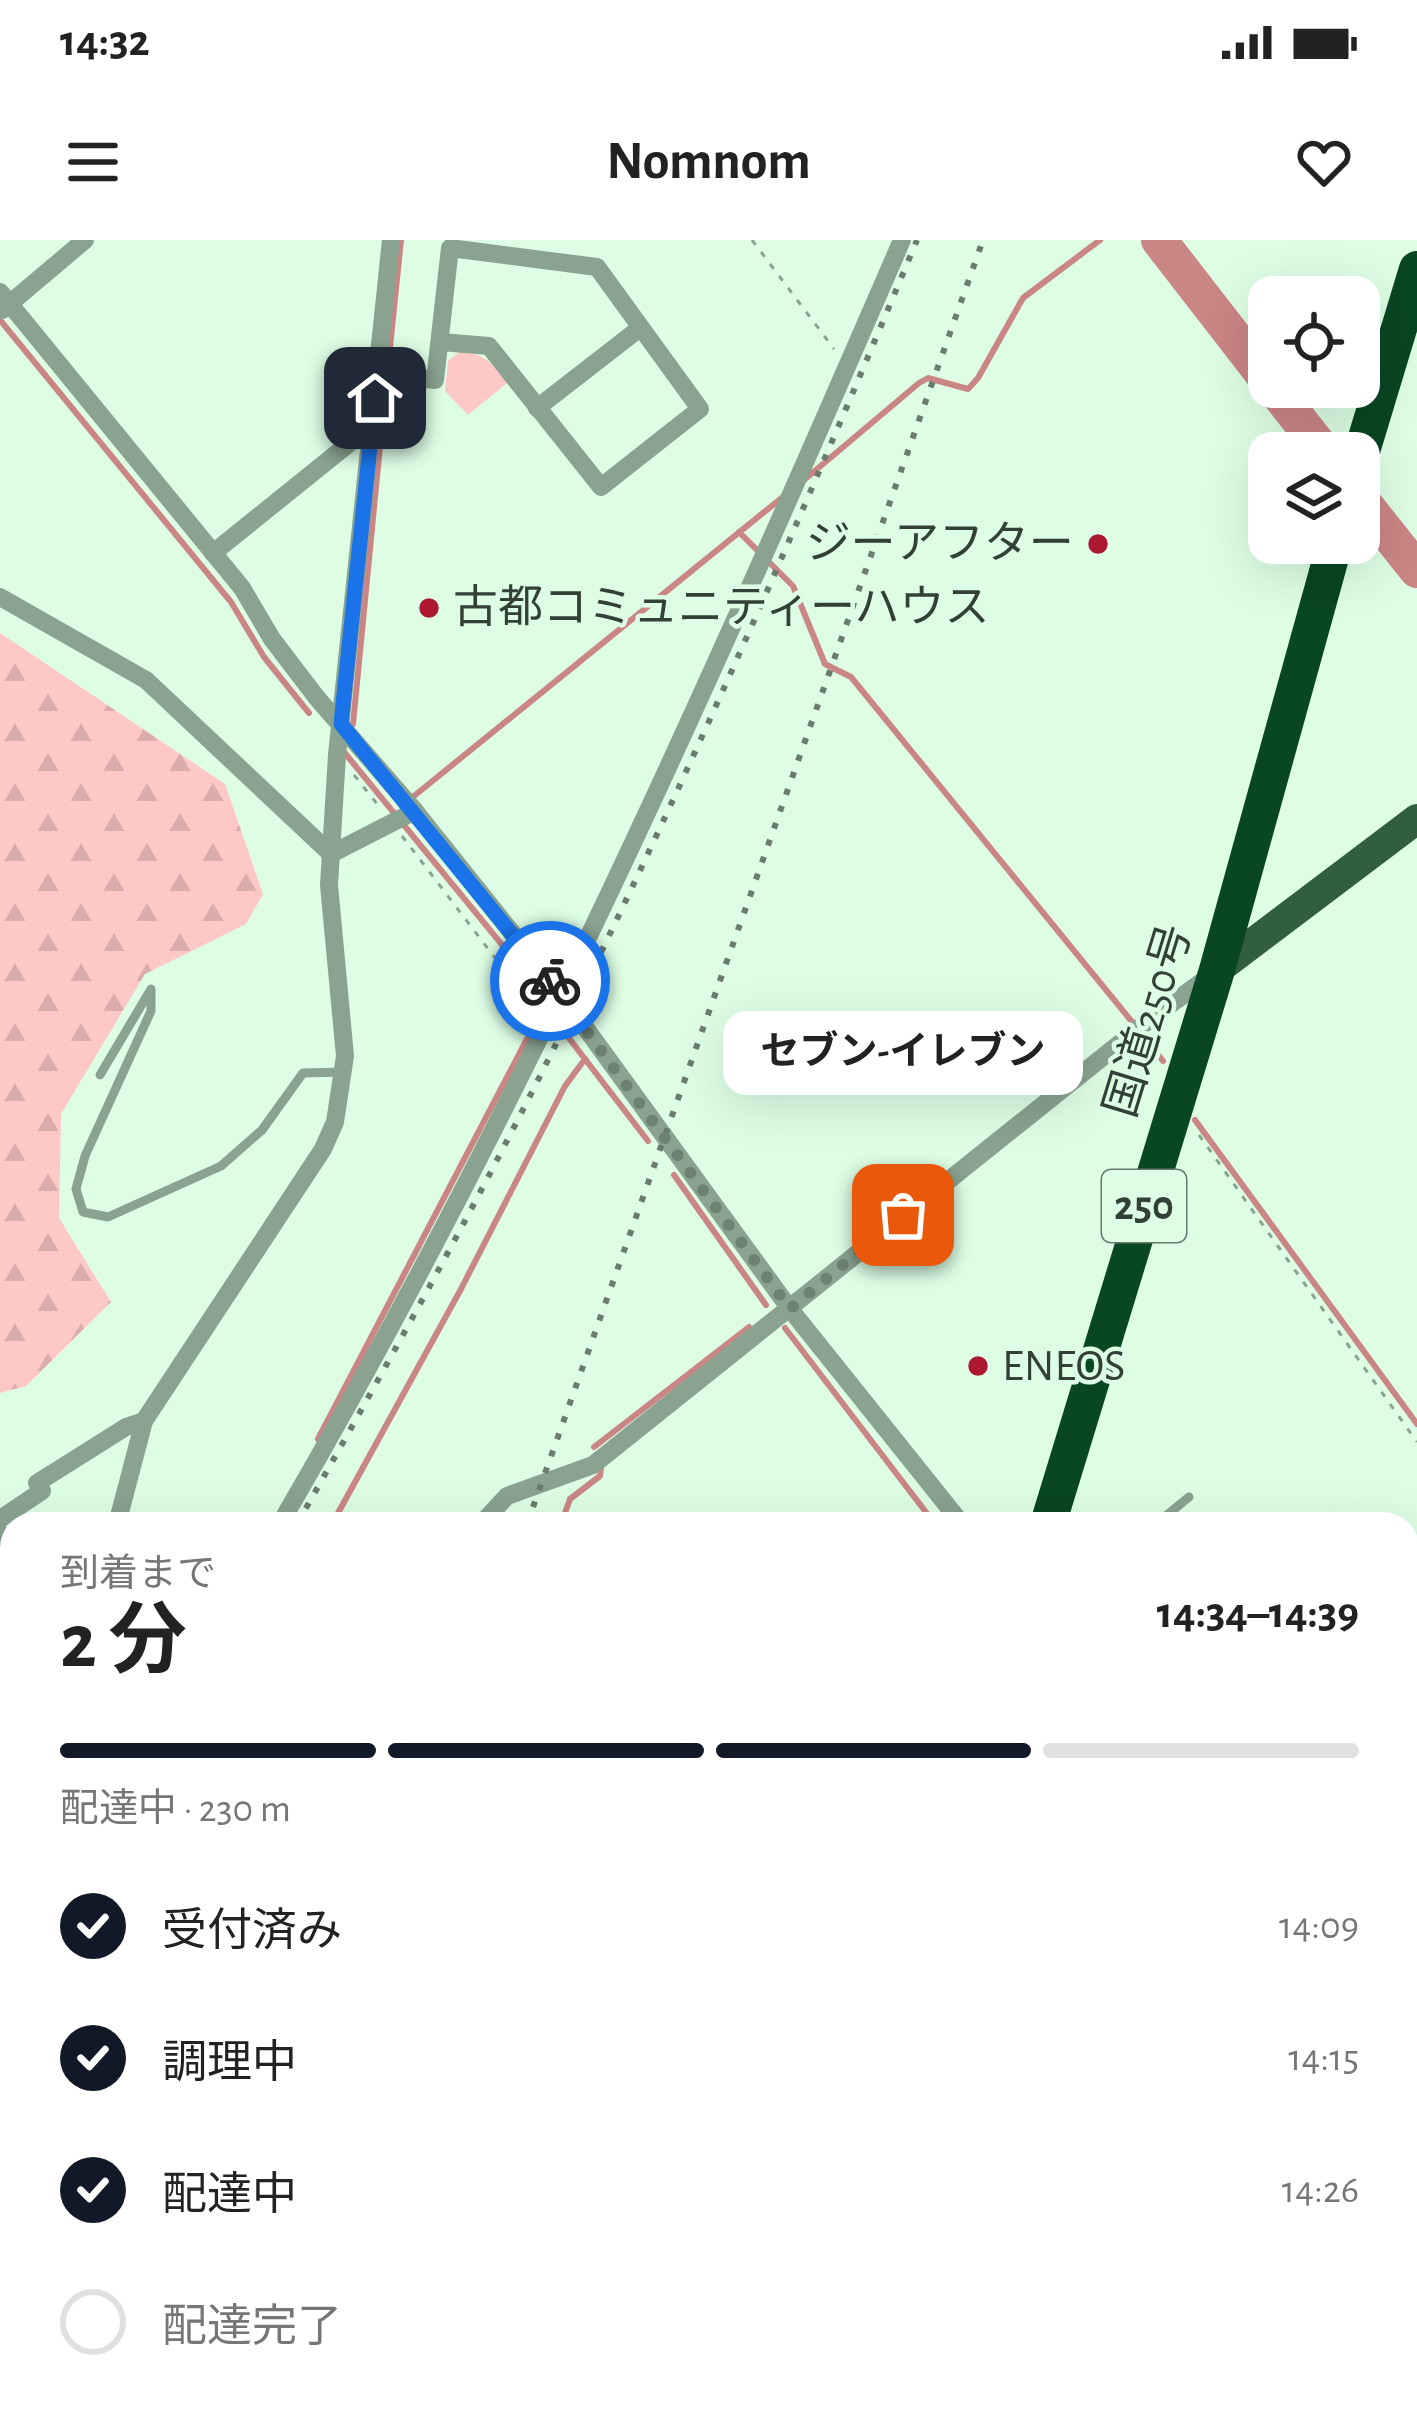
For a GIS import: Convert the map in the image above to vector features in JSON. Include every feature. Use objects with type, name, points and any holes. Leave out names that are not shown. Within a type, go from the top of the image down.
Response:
[{"type":"highway","points":[[1374,432],[1417,268]]},
{"type":"highway","name":"国道250号","points":[[1052,1512],[1216,970],[1329,564]]},
{"type":"main road","points":[[1216,970],[1417,819]]},
{"type":"main road","points":[[1237,888],[1242,908],[1252,921],[1281,922]]},
{"type":"street","points":[[85,240],[3,302],[242,589],[272,639],[407,816],[952,1512]]},
{"type":"street","points":[[120,1512],[144,1420],[323,1149],[334,1122],[344,1072],[343,1005],[329,902],[331,854],[391,240]]},
{"type":"street","points":[[287,1512],[400,1306],[554,1006],[764,558],[902,240]]},
{"type":"street","points":[[378,372],[435,380],[450,248],[597,267],[700,409],[601,487],[488,346],[441,342]]},
{"type":"street","points":[[538,408],[640,328]]},
{"type":"street","points":[[213,553],[372,425]]},
{"type":"street","points":[[0,597],[146,680],[331,854]]},
{"type":"street","points":[[331,854],[407,816]]},
{"type":"street","points":[[493,1512],[508,1496],[592,1465],[1216,970]]},
{"type":"street","points":[[10,1512],[42,1490],[37,1483],[144,1420]]},
{"type":"lane","points":[[100,1076],[151,988],[151,1011],[76,1189],[83,1212],[108,1217],[221,1166],[262,1130],[303,1073],[344,1072]]},
{"type":"lane","points":[[1171,1512],[1189,1497]]},
{"type":"path","points":[[752,240],[848,366]]},
{"type":"path","points":[[1170,1119],[1196,1131],[1417,1442]]},
{"type":"green space","points":[[459,352],[487,360],[507,383],[468,415],[445,391],[448,361]]},
{"type":"green space","points":[[0,633],[225,784],[263,894],[246,924],[145,974],[61,1114],[59,1218],[111,1302],[26,1386],[0,1393]]},
{"type":"waterway","points":[[389,357],[401,240]]},
{"type":"waterway","points":[[804,480],[928,378],[968,389],[1023,298],[1100,240]]},
{"type":"waterway","points":[[1159,240],[1248,355]]},
{"type":"waterway","points":[[0,320],[231,602],[264,657],[309,713]]},
{"type":"waterway","points":[[353,724],[386,384]]},
{"type":"waterway","points":[[1290,408],[1308,432]]},
{"type":"waterway","points":[[414,796],[784,496]]},
{"type":"waterway","points":[[1380,523],[1417,570]]},
{"type":"waterway","points":[[739,532],[793,586],[825,664],[851,677],[1133,1023]]},
{"type":"waterway","points":[[344,752],[521,968],[547,1010]]},
{"type":"waterway","points":[[537,1019],[542,1004]]},
{"type":"waterway","points":[[555,1020],[648,1141]]},
{"type":"waterway","points":[[318,1439],[527,1039]]},
{"type":"waterway","points":[[1148,1041],[1163,1061]]},
{"type":"waterway","points":[[339,1512],[565,1086],[585,1059]]},
{"type":"waterway","points":[[1195,1120],[1417,1424]]},
{"type":"waterway","points":[[674,1175],[766,1305]]},
{"type":"waterway","points":[[594,1447],[749,1327]]},
{"type":"waterway","points":[[785,1328],[926,1512]]},
{"type":"waterway","points":[[565,1512],[570,1499],[600,1476],[601,1467]]},
{"type":"railway","points":[[304,1512],[485,1182],[620,914],[772,579],[917,240]]},
{"type":"railway","points":[[531,1512],[983,240]]},
{"type":"way so far","points":[[550,981],[790,1309],[903,1215]]},
{"type":"place","name":"ジーアフター","points":[[1098,544]]},
{"type":"place","name":"古都コミュニティーハウス","points":[[429,608]]},
{"type":"place","name":"セブン-イレブン","points":[[903,1215]]},
{"type":"place","name":"ENEOS","points":[[978,1366]]},
{"type":"route","points":[[375,398],[341,724],[550,981]]}]
